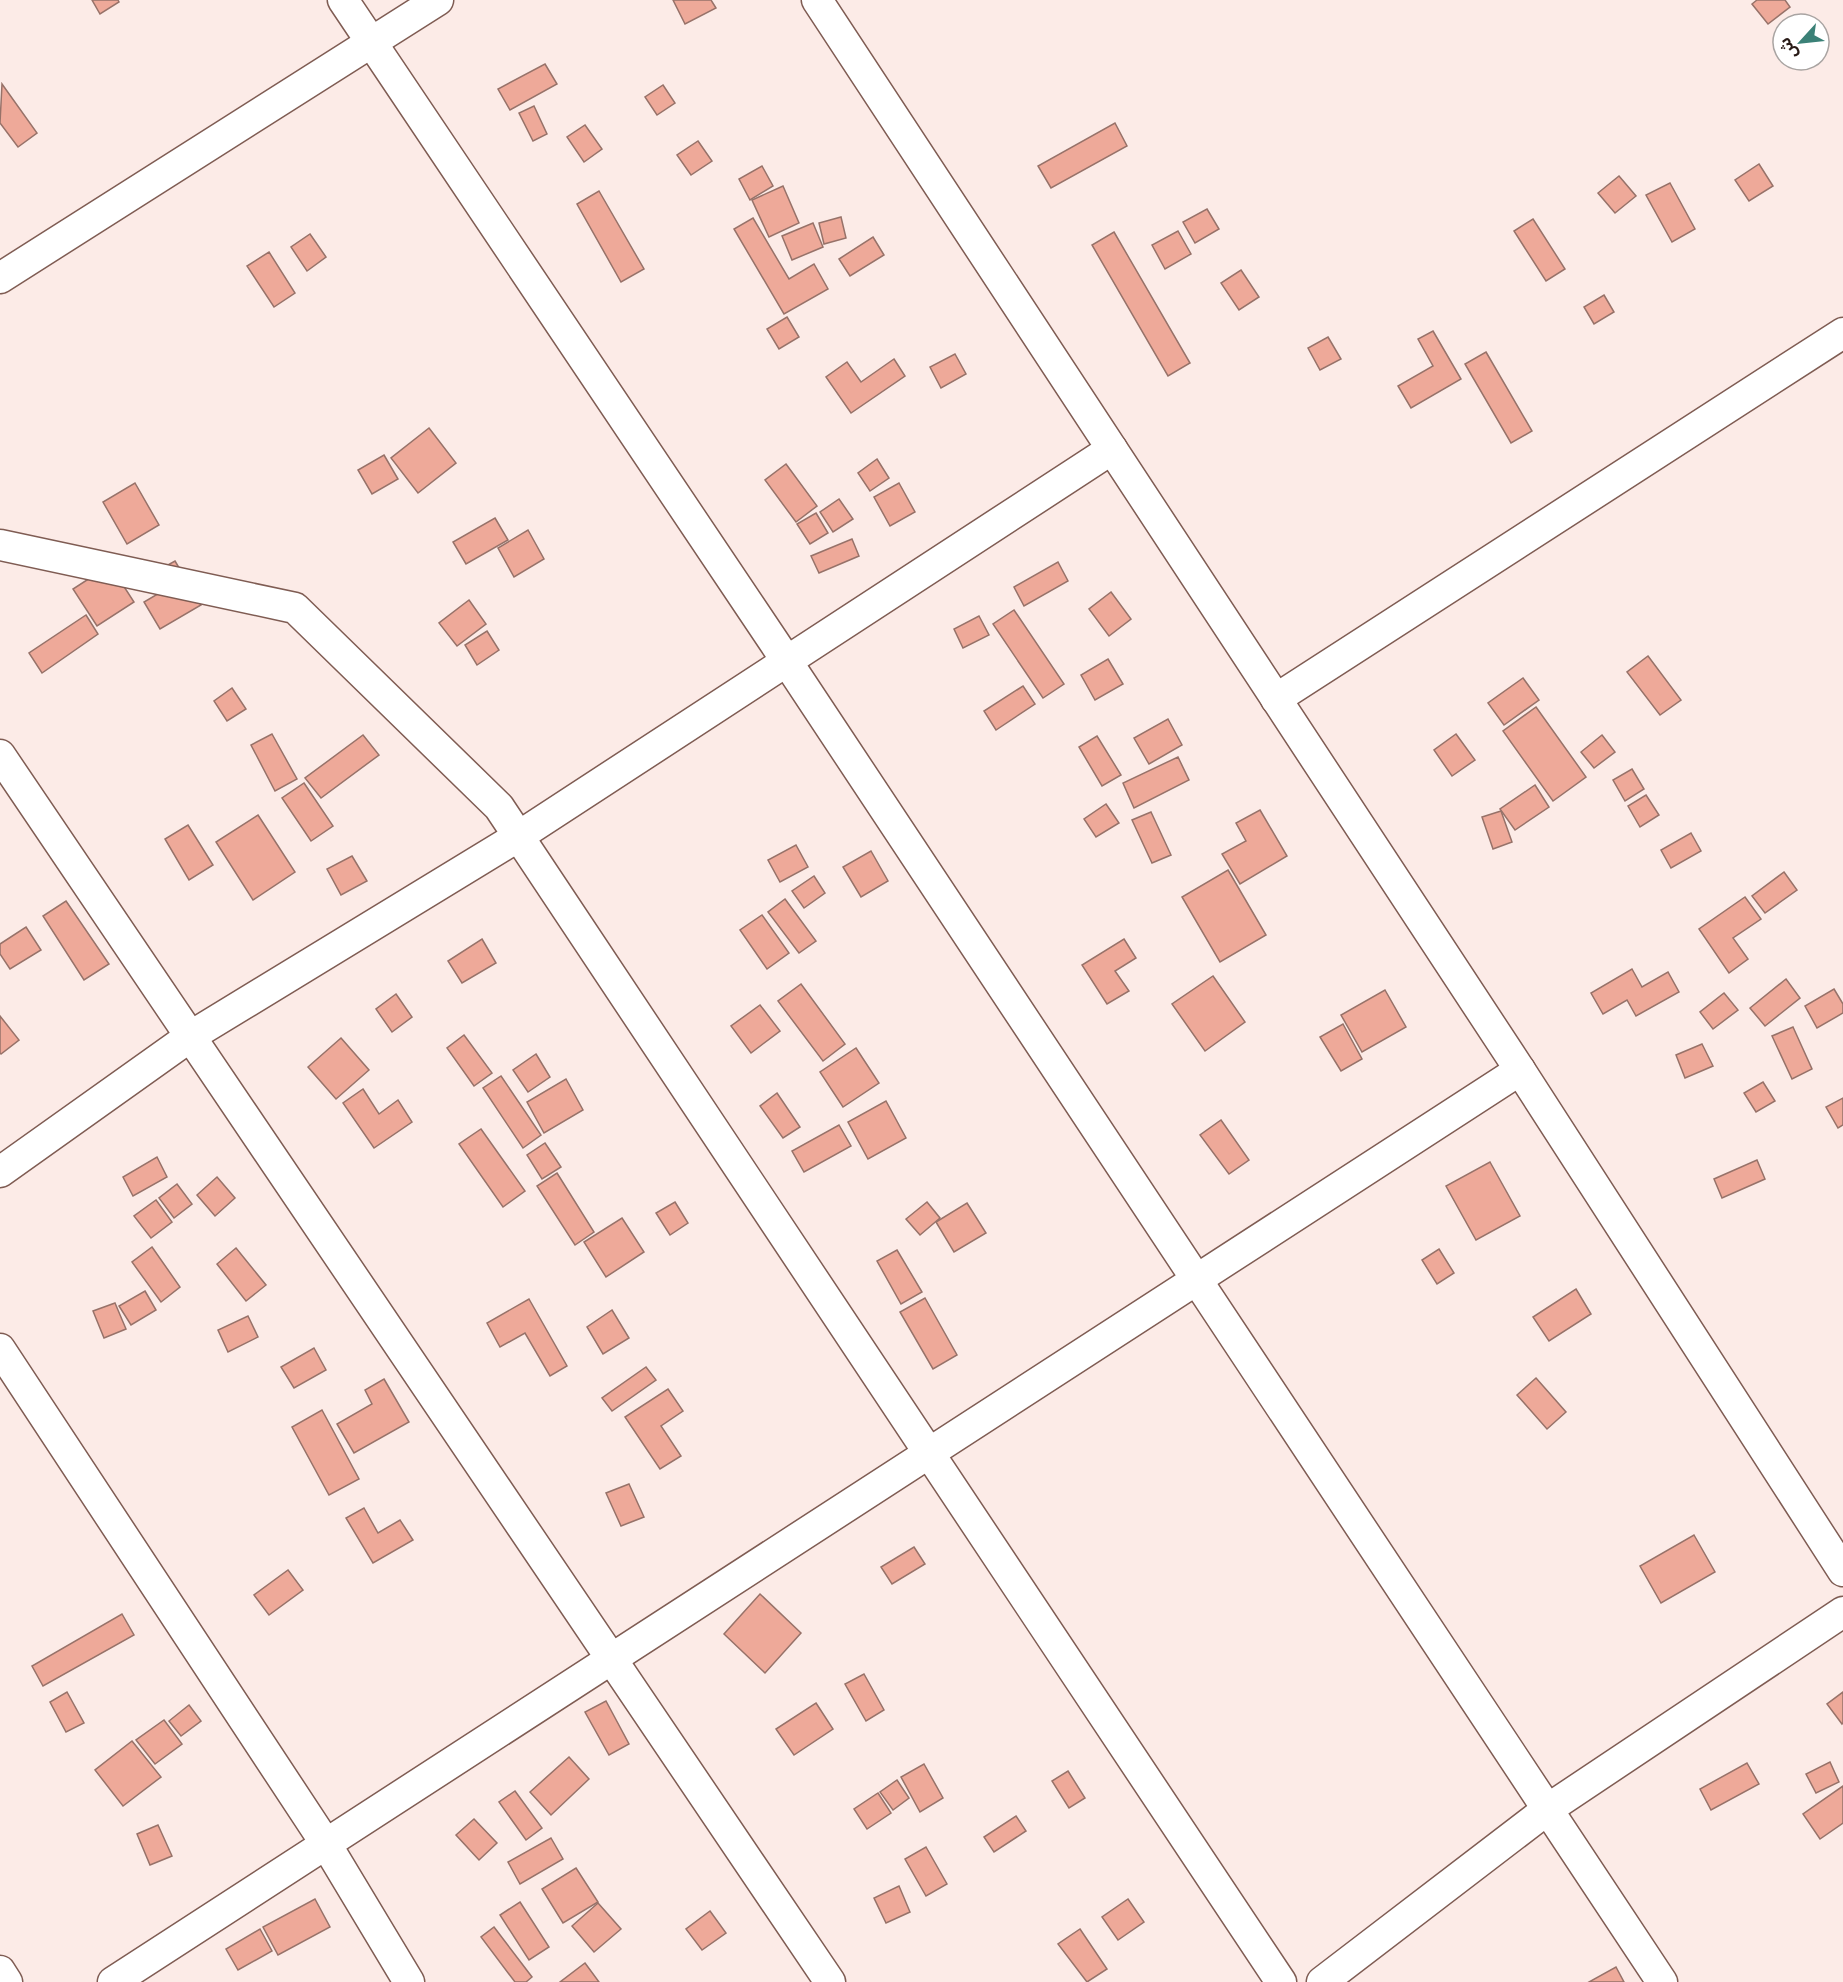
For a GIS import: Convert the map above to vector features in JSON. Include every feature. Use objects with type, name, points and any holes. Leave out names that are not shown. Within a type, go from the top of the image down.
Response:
[{"type":"street","points":[[343,0],[787,662],[1662,1982]]},
{"type":"street","points":[[0,278],[438,0]]},
{"type":"street","points":[[817,0],[1520,1070],[1843,1571]]},
{"type":"street","points":[[1276,699],[1843,333]]},
{"type":"street","points":[[0,1172],[191,1036],[519,836],[1112,449]]},
{"type":"street","points":[[0,545],[295,608],[499,807],[1281,1982]]},
{"type":"street","points":[[0,755],[830,1982]]},
{"type":"street","points":[[113,1982],[1520,1070]]},
{"type":"street","points":[[0,1349],[326,1844],[409,1982]]},
{"type":"street","points":[[1322,1982],[1548,1809],[1843,1612]]},
{"type":"street","points":[[0,1971],[7,1982]]},
{"type":"building","points":[[92,0],[118,0],[119,2],[100,14]]},
{"type":"building","points":[[673,0],[711,0],[716,8],[685,24]]},
{"type":"building","points":[[1757,0],[1785,0],[1790,7],[1784,12],[1771,12],[1771,22],[1768,24],[1752,4]]},
{"type":"building","points":[[545,64],[557,84],[510,110],[498,89]]},
{"type":"building","points":[[2,84],[37,133],[18,147],[0,123]]},
{"type":"building","points":[[663,85],[675,103],[657,115],[645,97]]},
{"type":"building","points":[[534,106],[547,134],[533,141],[519,113]]},
{"type":"building","points":[[1115,123],[1127,146],[1051,188],[1038,166]]},
{"type":"building","points":[[585,125],[602,149],[584,162],[567,137]]},
{"type":"building","points":[[698,141],[712,161],[691,175],[677,155]]},
{"type":"building","points":[[1759,164],[1773,186],[1749,201],[1735,180]]},
{"type":"building","points":[[762,166],[773,186],[750,200],[739,179]]},
{"type":"building","points":[[1619,176],[1636,196],[1615,213],[1598,193]]},
{"type":"building","points":[[1670,183],[1695,229],[1672,242],[1646,195]]},
{"type":"building","points":[[783,186],[799,223],[769,237],[752,200]]},
{"type":"building","points":[[599,191],[644,269],[621,282],[577,204]]},
{"type":"building","points":[[1207,209],[1219,229],[1195,243],[1183,222]]},
{"type":"building","points":[[841,217],[846,238],[824,244],[819,223]]},
{"type":"building","points":[[753,218],[789,279],[814,264],[828,289],[784,314],[734,229]]},
{"type":"building","points":[[1533,219],[1565,269],[1546,281],[1514,231]]},
{"type":"building","points":[[813,223],[823,247],[792,260],[782,236]]},
{"type":"building","points":[[1178,231],[1191,254],[1165,269],[1152,245]]},
{"type":"building","points":[[1114,232],[1190,363],[1168,376],[1092,245]]},
{"type":"building","points":[[310,234],[326,257],[307,271],[291,247]]},
{"type":"building","points":[[873,237],[884,255],[850,276],[839,259]]},
{"type":"building","points":[[269,252],[295,293],[274,307],[247,266]]},
{"type":"building","points":[[1241,270],[1259,297],[1239,310],[1221,283]]},
{"type":"building","points":[[1604,295],[1614,312],[1594,324],[1584,307]]},
{"type":"building","points":[[787,317],[799,337],[779,349],[767,329]]},
{"type":"building","points":[[1433,331],[1461,379],[1411,408],[1398,386],[1433,366],[1418,339]]},
{"type":"building","points":[[1328,337],[1341,359],[1320,370],[1308,348]]},
{"type":"building","points":[[1486,352],[1532,431],[1511,443],[1465,364]]},
{"type":"building","points":[[955,354],[966,374],[941,388],[930,367]]},
{"type":"building","points":[[894,359],[905,376],[851,413],[826,377],[847,362],[861,382]]},
{"type":"building","points":[[429,428],[456,463],[418,493],[391,458]]},
{"type":"building","points":[[384,455],[398,479],[372,494],[358,470]]},
{"type":"building","points":[[877,459],[889,478],[870,491],[858,473]]},
{"type":"building","points":[[786,464],[817,506],[796,522],[765,480]]},
{"type":"building","points":[[135,483],[159,525],[127,544],[103,502]]},
{"type":"building","points":[[899,483],[915,512],[890,526],[874,497]]},
{"type":"building","points":[[839,499],[853,519],[833,532],[820,512]]},
{"type":"building","points":[[816,513],[828,533],[810,544],[797,524]]},
{"type":"building","points":[[495,518],[508,540],[466,564],[453,542]]},
{"type":"building","points":[[528,530],[544,559],[514,577],[498,548]]},
{"type":"building","points":[[852,539],[859,556],[819,573],[811,556]]},
{"type":"building","points":[[175,561],[201,605],[160,629],[144,602],[168,588],[157,571]]},
{"type":"building","points":[[1058,562],[1068,581],[1024,606],[1014,587]]},
{"type":"building","points":[[110,565],[134,602],[97,626],[73,589]]},
{"type":"building","points":[[1111,592],[1131,619],[1109,636],[1089,609]]},
{"type":"building","points":[[469,600],[486,624],[457,646],[439,623]]},
{"type":"building","points":[[1014,610],[1064,684],[1043,698],[993,624]]},
{"type":"building","points":[[86,615],[98,634],[42,673],[29,653]]},
{"type":"building","points":[[979,616],[989,635],[963,648],[954,629]]},
{"type":"building","points":[[487,631],[499,650],[477,665],[465,645]]},
{"type":"building","points":[[1648,656],[1681,700],[1660,715],[1627,672]]},
{"type":"building","points":[[1108,659],[1123,684],[1095,700],[1081,675]]},
{"type":"building","points":[[1523,678],[1539,700],[1504,725],[1488,703]]},
{"type":"building","points":[[1023,686],[1035,704],[996,730],[984,711]]},
{"type":"building","points":[[232,688],[246,709],[227,721],[214,701]]},
{"type":"building","points":[[1536,707],[1586,777],[1553,801],[1503,731]]},
{"type":"building","points":[[1168,719],[1182,745],[1149,764],[1134,738]]},
{"type":"building","points":[[272,734],[297,779],[275,791],[251,745]]},
{"type":"building","points":[[1456,734],[1475,760],[1452,776],[1434,750]]},
{"type":"building","points":[[363,735],[379,755],[321,798],[305,778]]},
{"type":"building","points":[[1602,735],[1615,752],[1594,768],[1581,752]]},
{"type":"building","points":[[1097,736],[1121,775],[1102,786],[1079,747]]},
{"type":"building","points":[[1178,757],[1189,780],[1134,808],[1123,783]]},
{"type":"building","points":[[1632,769],[1644,789],[1625,801],[1613,780]]},
{"type":"building","points":[[304,783],[333,826],[311,841],[282,798]]},
{"type":"building","points":[[1535,785],[1549,807],[1515,830],[1500,809]]},
{"type":"building","points":[[1646,795],[1659,815],[1640,827],[1628,806]]},
{"type":"building","points":[[1106,804],[1119,823],[1096,837],[1084,819]]},
{"type":"building","points":[[1260,810],[1287,856],[1240,884],[1222,854],[1246,841],[1236,823]]},
{"type":"building","points":[[1501,811],[1512,842],[1493,849],[1482,817]]},
{"type":"building","points":[[1151,812],[1171,855],[1152,863],[1132,820]]},
{"type":"building","points":[[258,815],[295,872],[253,900],[216,842]]},
{"type":"building","points":[[188,825],[213,865],[189,880],[165,839]]},
{"type":"building","points":[[1691,833],[1701,851],[1671,868],[1661,850]]},
{"type":"building","points":[[796,845],[808,867],[780,882],[768,860]]},
{"type":"building","points":[[871,851],[888,881],[861,897],[843,867]]},
{"type":"building","points":[[352,856],[367,881],[341,895],[327,869]]},
{"type":"building","points":[[1228,870],[1266,935],[1220,962],[1182,897]]},
{"type":"building","points":[[1784,872],[1797,890],[1765,913],[1752,896]]},
{"type":"building","points":[[814,876],[825,893],[804,908],[792,891]]},
{"type":"building","points":[[1745,897],[1761,919],[1733,938],[1748,959],[1729,973],[1699,929]]},
{"type":"building","points":[[785,899],[816,941],[799,953],[768,912]]},
{"type":"building","points":[[66,901],[109,964],[84,980],[43,916]]},
{"type":"building","points":[[762,915],[789,953],[767,969],[740,930]]},
{"type":"building","points":[[26,927],[41,950],[10,969],[0,954],[0,944]]},
{"type":"building","points":[[482,939],[496,963],[462,983],[448,961]]},
{"type":"building","points":[[1124,939],[1136,958],[1115,971],[1129,991],[1107,1004],[1082,965]]},
{"type":"building","points":[[1632,969],[1642,987],[1668,972],[1679,992],[1636,1016],[1627,1000],[1603,1014],[1591,993]]},
{"type":"building","points":[[1213,976],[1245,1022],[1205,1051],[1172,1004]]},
{"type":"building","points":[[1786,979],[1800,998],[1765,1026],[1750,1008]]},
{"type":"building","points":[[801,984],[845,1044],[823,1061],[778,1001]]},
{"type":"building","points":[[1834,989],[1843,1004],[1843,1013],[1817,1028],[1805,1006]]},
{"type":"building","points":[[1385,990],[1406,1027],[1362,1052],[1341,1015]]},
{"type":"building","points":[[1724,993],[1738,1010],[1713,1029],[1700,1012]]},
{"type":"building","points":[[396,994],[412,1017],[392,1032],[376,1009]]},
{"type":"building","points":[[760,1005],[780,1031],[751,1053],[731,1026]]},
{"type":"building","points":[[0,1016],[19,1040],[1,1054],[0,1053]]},
{"type":"building","points":[[1343,1024],[1362,1059],[1341,1071],[1320,1037]]},
{"type":"building","points":[[1793,1027],[1812,1069],[1792,1079],[1772,1036]]},
{"type":"building","points":[[464,1035],[492,1073],[474,1086],[447,1048]]},
{"type":"building","points":[[341,1038],[369,1070],[336,1099],[308,1067]]},
{"type":"building","points":[[1702,1044],[1713,1066],[1685,1078],[1676,1055]]},
{"type":"building","points":[[856,1048],[879,1083],[843,1107],[820,1072]]},
{"type":"building","points":[[536,1054],[550,1077],[528,1092],[513,1070]]},
{"type":"building","points":[[501,1076],[541,1135],[523,1148],[483,1088]]},
{"type":"building","points":[[566,1079],[583,1110],[544,1133],[527,1102]]},
{"type":"building","points":[[1763,1082],[1775,1101],[1756,1112],[1744,1093]]},
{"type":"building","points":[[363,1089],[379,1114],[398,1100],[412,1122],[374,1148],[343,1103]]},
{"type":"building","points":[[777,1093],[800,1127],[783,1138],[760,1106]]},
{"type":"building","points":[[1843,1098],[1843,1125],[1838,1128],[1826,1107]]},
{"type":"building","points":[[886,1101],[906,1138],[868,1159],[848,1122]]},
{"type":"building","points":[[1221,1120],[1249,1160],[1229,1174],[1200,1135]]},
{"type":"building","points":[[839,1125],[851,1146],[804,1172],[792,1151]]},
{"type":"building","points":[[481,1129],[525,1191],[503,1207],[459,1144]]},
{"type":"building","points":[[545,1143],[561,1167],[542,1179],[527,1155]]},
{"type":"building","points":[[157,1157],[167,1177],[133,1196],[123,1177]]},
{"type":"building","points":[[1757,1160],[1765,1179],[1722,1198],[1714,1179]]},
{"type":"building","points":[[1490,1162],[1520,1216],[1476,1240],[1446,1186]]},
{"type":"building","points":[[557,1173],[594,1232],[575,1245],[537,1186]]},
{"type":"building","points":[[217,1177],[235,1198],[215,1216],[197,1195]]},
{"type":"building","points":[[177,1184],[192,1204],[174,1218],[159,1198]]},
{"type":"building","points":[[156,1200],[172,1222],[151,1238],[134,1216]]},
{"type":"building","points":[[675,1202],[688,1223],[670,1235],[656,1213]]},
{"type":"building","points":[[927,1202],[940,1218],[920,1235],[906,1219]]},
{"type":"building","points":[[967,1203],[986,1233],[954,1252],[936,1222]]},
{"type":"building","points":[[622,1218],[644,1252],[606,1277],[584,1242]]},
{"type":"building","points":[[152,1247],[180,1287],[161,1302],[132,1262]]},
{"type":"building","points":[[236,1248],[266,1285],[246,1301],[217,1264]]},
{"type":"building","points":[[1439,1249],[1454,1273],[1437,1284],[1422,1260]]},
{"type":"building","points":[[897,1250],[922,1292],[901,1304],[877,1261]]},
{"type":"building","points":[[1576,1289],[1591,1314],[1549,1341],[1533,1317]]},
{"type":"building","points":[[145,1291],[156,1310],[131,1325],[119,1306]]},
{"type":"building","points":[[925,1298],[957,1355],[933,1369],[900,1312]]},
{"type":"building","points":[[529,1299],[567,1366],[550,1376],[525,1333],[500,1347],[487,1323]]},
{"type":"building","points":[[115,1303],[126,1329],[104,1338],[93,1311]]},
{"type":"building","points":[[612,1310],[629,1338],[603,1354],[587,1327]]},
{"type":"building","points":[[248,1316],[258,1337],[228,1352],[218,1330]]},
{"type":"building","points":[[314,1348],[326,1370],[294,1388],[281,1367]]},
{"type":"building","points":[[646,1367],[656,1380],[612,1411],[602,1398]]},
{"type":"building","points":[[1536,1378],[1566,1412],[1547,1429],[1517,1395]]},
{"type":"building","points":[[384,1379],[409,1422],[354,1453],[337,1424],[372,1404],[365,1390]]},
{"type":"building","points":[[668,1389],[683,1411],[661,1426],[681,1456],[660,1469],[625,1417]]},
{"type":"building","points":[[322,1410],[359,1479],[329,1495],[292,1427]]},
{"type":"building","points":[[629,1484],[644,1517],[621,1526],[606,1493]]},
{"type":"building","points":[[364,1508],[378,1533],[400,1520],[413,1540],[373,1563],[346,1518]]},
{"type":"building","points":[[1694,1535],[1715,1572],[1661,1603],[1640,1566]]},
{"type":"building","points":[[914,1547],[925,1564],[892,1584],[881,1567]]},
{"type":"building","points":[[288,1570],[303,1590],[269,1615],[254,1595]]},
{"type":"building","points":[[760,1594],[801,1633],[765,1673],[724,1634]]},
{"type":"building","points":[[122,1614],[134,1635],[43,1686],[32,1666]]},
{"type":"building","points":[[864,1674],[884,1710],[866,1721],[845,1684]]},
{"type":"building","points":[[67,1692],[84,1723],[66,1732],[50,1702]]},
{"type":"building","points":[[1843,1692],[1843,1723],[1842,1724],[1827,1704]]},
{"type":"building","points":[[606,1701],[629,1744],[609,1755],[585,1712]]},
{"type":"building","points":[[816,1703],[833,1729],[794,1755],[776,1729]]},
{"type":"building","points":[[189,1705],[201,1721],[181,1736],[169,1721]]},
{"type":"building","points":[[164,1720],[182,1744],[155,1764],[136,1740]]},
{"type":"building","points":[[132,1741],[161,1777],[123,1806],[95,1770]]},
{"type":"building","points":[[569,1757],[589,1779],[551,1815],[530,1792]]},
{"type":"building","points":[[1830,1762],[1839,1782],[1816,1793],[1806,1774]]},
{"type":"building","points":[[1747,1763],[1759,1784],[1711,1810],[1700,1789]]},
{"type":"building","points":[[924,1764],[943,1798],[920,1812],[901,1777]]},
{"type":"building","points":[[1068,1771],[1085,1798],[1069,1808],[1052,1781]]},
{"type":"building","points":[[897,1780],[909,1798],[893,1810],[880,1792]]},
{"type":"building","points":[[1843,1786],[1843,1823],[1820,1839],[1803,1814]]},
{"type":"building","points":[[515,1791],[542,1828],[526,1840],[499,1802]]},
{"type":"building","points":[[878,1793],[891,1813],[867,1829],[854,1809]]},
{"type":"building","points":[[1016,1816],[1026,1831],[994,1852],[984,1837]]},
{"type":"building","points":[[474,1819],[497,1843],[479,1860],[456,1835]]},
{"type":"building","points":[[158,1825],[172,1856],[150,1865],[137,1834]]},
{"type":"building","points":[[551,1838],[563,1859],[520,1884],[508,1862]]},
{"type":"building","points":[[926,1847],[947,1884],[926,1896],[905,1859]]},
{"type":"building","points":[[576,1868],[598,1902],[563,1923],[542,1889]]},
{"type":"building","points":[[899,1886],[910,1912],[886,1923],[874,1898]]},
{"type":"building","points":[[315,1899],[330,1927],[278,1955],[263,1927]]},
{"type":"building","points":[[1128,1899],[1144,1922],[1118,1940],[1102,1917]]},
{"type":"building","points":[[520,1902],[549,1947],[529,1960],[500,1915]]},
{"type":"building","points":[[598,1903],[621,1929],[594,1952],[572,1926]]},
{"type":"building","points":[[710,1911],[726,1933],[702,1950],[686,1929]]},
{"type":"building","points":[[494,1927],[532,1977],[526,1982],[515,1982],[481,1937]]},
{"type":"building","points":[[260,1929],[272,1951],[238,1970],[226,1949]]},
{"type":"building","points":[[1080,1929],[1107,1969],[1087,1982],[1058,1944]]},
{"type":"building","points":[[585,1963],[599,1982],[560,1982]]},
{"type":"building","points":[[1616,1967],[1624,1982],[1589,1982]]}]
